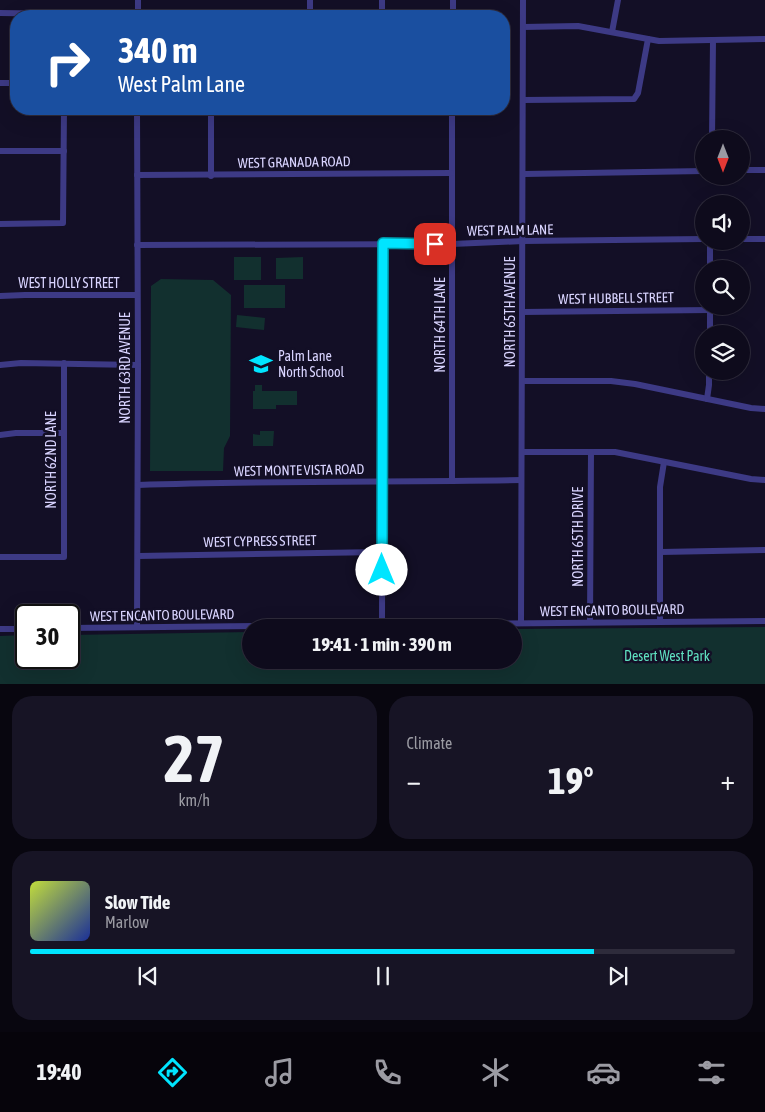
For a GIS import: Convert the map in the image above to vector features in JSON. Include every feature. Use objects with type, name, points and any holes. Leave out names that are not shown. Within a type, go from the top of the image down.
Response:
[{"type":"street","name":"NORTH 65TH AVENUE","points":[[521,619],[524,174],[523,0]]},
{"type":"street","points":[[612,32],[618,0]]},
{"type":"street","points":[[523,27],[578,26],[659,41],[765,39]]},
{"type":"street","points":[[523,100],[634,98],[638,93],[648,39]]},
{"type":"street","points":[[712,130],[713,40]]},
{"type":"street","points":[[0,224],[63,223],[64,115]]},
{"type":"street","name":"NORTH 63RD AVENUE","points":[[137,115],[137,627]]},
{"type":"street","points":[[211,115],[211,176]]},
{"type":"street","name":"NORTH 64TH LANE","points":[[452,115],[452,481]]},
{"type":"street","points":[[0,151],[64,151]]},
{"type":"street","points":[[750,170],[765,170]]},
{"type":"street","points":[[524,174],[695,171]]},
{"type":"street","name":"WEST GRANADA ROAD","points":[[137,175],[451,173]]},
{"type":"street","name":"WEST PALM LANE","points":[[137,245],[452,244],[523,241],[695,239]]},
{"type":"street","points":[[750,239],[765,239]]},
{"type":"street","points":[[382,619],[383,243]]},
{"type":"street","name":"WEST HOLLY STREET","points":[[0,296],[26,294],[137,295]]},
{"type":"street","name":"WEST HUBBELL STREET","points":[[522,312],[695,308]]},
{"type":"street","points":[[0,365],[64,363],[138,365]]},
{"type":"street","name":"NORTH 62ND LANE","points":[[0,557],[64,557],[64,363]]},
{"type":"street","points":[[707,399],[709,380]]},
{"type":"street","points":[[522,382],[611,381],[635,384],[751,408],[765,409]]},
{"type":"street","points":[[0,435],[64,433]]},
{"type":"street","points":[[522,452],[615,452],[751,480],[765,480]]},
{"type":"street","name":"NORTH 65TH DRIVE","points":[[590,622],[591,452]]},
{"type":"street","points":[[660,622],[660,487],[664,462]]},
{"type":"street","name":"WEST MONTE VISTA ROAD","points":[[138,485],[521,480]]},
{"type":"street","points":[[661,552],[765,550]]},
{"type":"street","name":"WEST CYPRESS STREET","points":[[138,556],[382,552]]},
{"type":"street","name":"WEST ENCANTO BOULEVARD","points":[[522,623],[765,621]]},
{"type":"street","name":"WEST ENCANTO BOULEVARD","points":[[80,628],[242,626]]},
{"type":"street","points":[[0,629],[15,629]]},
{"type":"green space","points":[[234,257],[261,257],[261,280],[234,280]]},
{"type":"green space","points":[[303,257],[303,279],[276,279],[276,258]]},
{"type":"green space","points":[[161,279],[213,280],[231,295],[230,436],[224,448],[223,471],[150,471],[151,286]]},
{"type":"green space","points":[[244,285],[285,285],[285,308],[244,308]]},
{"type":"green space","points":[[237,315],[265,318],[264,330],[236,327]]},
{"type":"green space","points":[[255,385],[262,385],[262,391],[297,391],[297,405],[276,405],[276,409],[253,409]]},
{"type":"green space","points":[[260,431],[274,431],[273,446],[253,446],[253,434],[260,435]]},
{"type":"green space","name":"Desert West Park","points":[[765,627],[765,684],[0,684],[0,636],[15,635],[15,669],[80,669],[80,635],[242,632],[242,669],[522,669],[522,629]]},
{"type":"place","name":"Palm Lane North School","points":[[261,364]]},
{"type":"route","points":[[382,570],[383,243],[435,244]]}]
